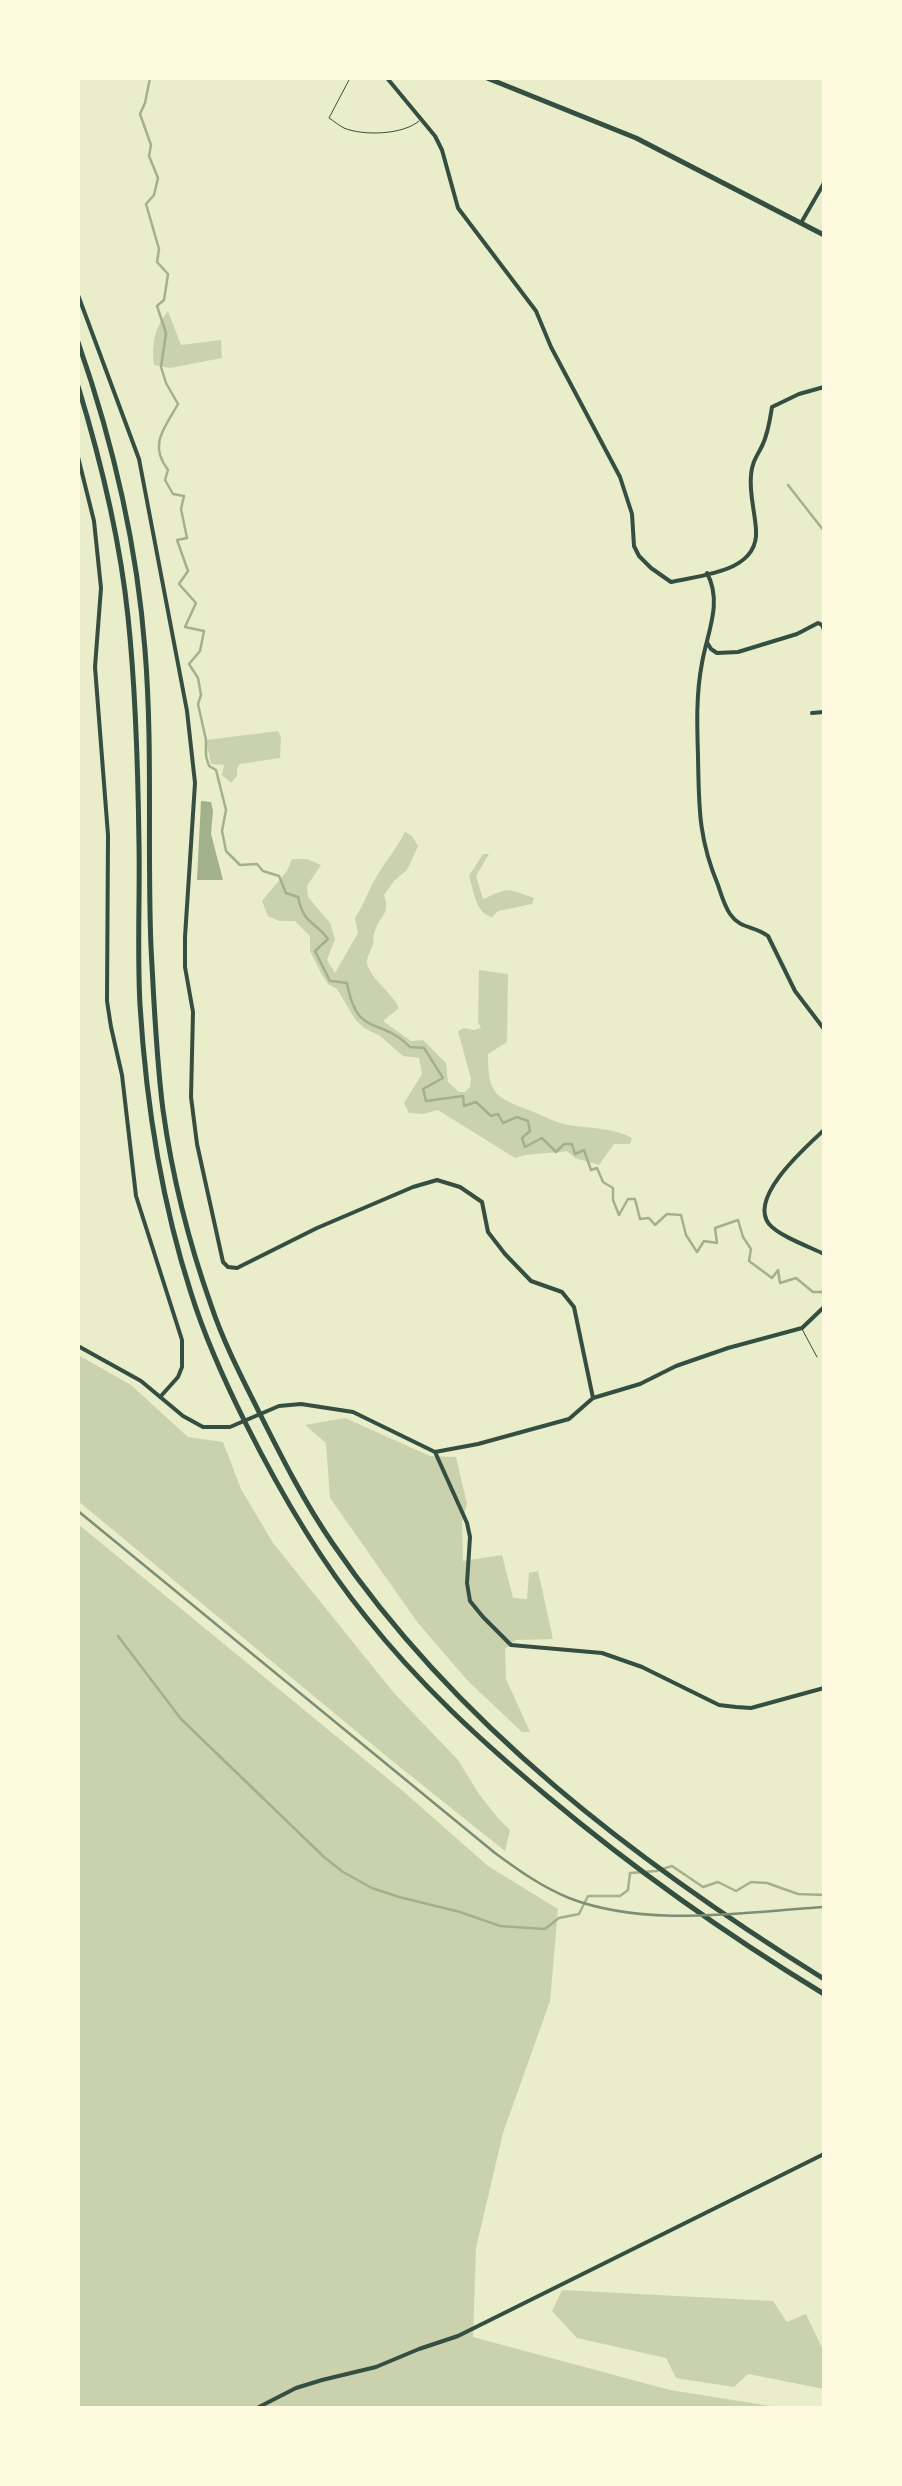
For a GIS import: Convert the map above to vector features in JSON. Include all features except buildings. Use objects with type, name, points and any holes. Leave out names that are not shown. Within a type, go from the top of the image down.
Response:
[{"type":"main road","points":[[487,78],[636,138],[824,235]]},
{"type":"main road","points":[[78,342],[114,462],[139,585],[148,712],[151,945],[158,1058],[165,1122],[181,1198],[217,1322],[307,1504],[372,1597],[418,1652],[501,1738],[610,1830],[688,1890],[824,1980]]},
{"type":"main road","points":[[78,386],[110,504],[128,614],[137,768],[140,997],[150,1111],[190,1292],[238,1408],[310,1540],[377,1630],[422,1681],[469,1728],[585,1827],[738,1940],[824,1994]]},
{"type":"street","points":[[387,78],[435,136],[458,208],[536,311],[620,476],[632,514],[634,546],[671,582],[743,562],[751,553],[756,542],[750,479],[772,407],[824,387]]},
{"type":"street","points":[[801,222],[824,183]]},
{"type":"street","points":[[78,295],[140,458],[188,710],[194,783],[185,937],[193,1012],[191,1097],[223,1262],[236,1268],[413,1187],[437,1180],[460,1187],[482,1202],[488,1232],[505,1254],[531,1281],[562,1292],[574,1308],[594,1398]]},
{"type":"street","points":[[78,456],[94,521],[101,588],[95,666],[108,835],[110,1027],[122,1074],[136,1196],[182,1340],[182,1367],[161,1396]]},
{"type":"street","points":[[707,573],[714,596],[713,620],[696,702],[700,832],[729,912],[739,925],[768,936],[795,991],[824,1029]]},
{"type":"street","points":[[708,644],[717,653],[738,652],[797,634],[818,623],[824,630]]},
{"type":"street","points":[[812,713],[824,712]]},
{"type":"street","points":[[824,1130],[765,1198],[765,1217],[772,1228],[824,1254]]},
{"type":"street","points":[[78,1346],[130,1374],[190,1421],[210,1428],[230,1427],[286,1404],[301,1404],[344,1409],[435,1452],[568,1419],[594,1398],[640,1384],[676,1366],[802,1328],[824,1307]]},
{"type":"street","points":[[435,1452],[468,1523],[470,1601],[511,1646],[602,1653],[642,1667],[720,1705],[736,1708],[751,1708],[824,1688]]},
{"type":"street","points":[[257,2408],[296,2388],[376,2368],[458,2336],[824,2154]]},
{"type":"lane","points":[[360,78],[350,78],[329,118],[344,128],[363,132],[408,129],[421,119]]},
{"type":"lane","points":[[802,1328],[817,1357]]},
{"type":"shaded area","points":[[168,311],[181,345],[221,340],[222,358],[170,368],[154,365],[155,336]]},
{"type":"shaded area","points":[[278,731],[280,758],[240,764],[231,783],[222,775],[224,765],[211,764],[206,740]]},
{"type":"shaded area","points":[[201,801],[211,802],[211,834],[223,880],[197,880]]},
{"type":"shaded area","points":[[405,832],[418,846],[407,870],[384,895],[386,911],[373,936],[367,960],[372,974],[399,1008],[383,1021],[411,1041],[423,1040],[446,1063],[448,1082],[459,1092],[465,1092],[471,1079],[458,1031],[481,1028],[479,970],[508,974],[507,1042],[488,1054],[492,1086],[509,1102],[555,1121],[632,1138],[630,1144],[614,1144],[599,1165],[575,1158],[567,1151],[515,1158],[438,1110],[409,1113],[404,1103],[422,1074],[419,1058],[403,1056],[364,1028],[321,973],[310,951],[310,936],[295,921],[268,916],[262,901],[292,859],[307,859],[321,865],[307,886],[308,897],[330,923],[335,939],[327,960],[335,973],[358,933],[355,918]]},
{"type":"shaded area","points":[[483,854],[489,854],[476,876],[483,899],[508,890],[534,898],[532,904],[498,911],[492,917],[482,911],[469,876]]},
{"type":"shaded area","points":[[78,1355],[131,1385],[188,1437],[223,1442],[241,1489],[273,1543],[394,1693],[458,1760],[479,1794],[510,1830],[505,1851],[78,1501]]},
{"type":"shaded area","points":[[345,1418],[430,1456],[456,1457],[467,1504],[462,1522],[463,1561],[502,1555],[513,1598],[527,1599],[529,1573],[538,1571],[553,1639],[516,1640],[505,1649],[506,1679],[530,1732],[522,1732],[468,1681],[418,1623],[330,1498],[326,1443],[305,1425]]},
{"type":"shaded area","points":[[78,1524],[404,1792],[488,1866],[558,1909],[550,2001],[503,2133],[476,2248],[473,2337],[670,2390],[783,2408],[78,2408]]},
{"type":"shaded area","points":[[562,2290],[773,2301],[787,2322],[806,2314],[824,2352],[824,2389],[748,2374],[734,2387],[676,2378],[666,2358],[577,2338],[552,2311]]},
{"type":"waterway","points":[[150,78],[140,114],[158,178],[154,195],[146,204],[159,249],[157,262],[168,274],[164,300],[157,306],[166,333],[161,367],[178,404],[161,436],[159,452],[168,470],[165,480],[173,494],[184,496],[181,509],[187,538],[177,540],[188,571],[179,584],[196,603],[185,627],[204,631],[200,651],[189,664],[198,678],[206,756],[209,766],[216,770],[226,810],[222,831],[226,851],[240,865],[257,864],[263,871],[279,876],[286,893],[298,897],[306,917],[328,939],[315,951],[330,981],[347,983],[351,1001],[363,1020],[410,1047],[424,1048],[443,1078],[423,1089],[426,1101],[463,1096],[464,1106],[476,1102],[491,1116],[498,1114],[503,1123],[517,1117],[528,1121],[530,1131],[522,1138],[525,1147],[542,1138],[556,1152],[564,1144],[572,1144],[575,1154],[584,1150],[591,1170],[597,1168],[603,1182],[613,1188],[619,1215],[628,1199],[635,1199],[640,1219],[649,1218],[655,1225],[667,1214],[681,1215],[686,1235],[697,1252],[704,1241],[717,1243],[715,1228],[738,1220],[751,1249],[749,1261],[772,1278],[778,1270],[780,1283],[796,1278],[824,1296]]},
{"type":"waterway","points":[[788,485],[824,531]]},
{"type":"waterway","points":[[118,1636],[181,1719],[324,1857],[372,1888],[500,1926],[545,1929],[559,1918],[579,1914],[588,1896],[620,1896],[628,1890],[630,1873],[672,1866],[703,1887],[718,1882],[736,1891],[751,1882],[767,1883],[798,1894],[824,1895]]},
{"type":"railway","points":[[78,1511],[495,1853],[549,1889],[599,1907],[630,1913],[695,1916],[824,1907]]}]
